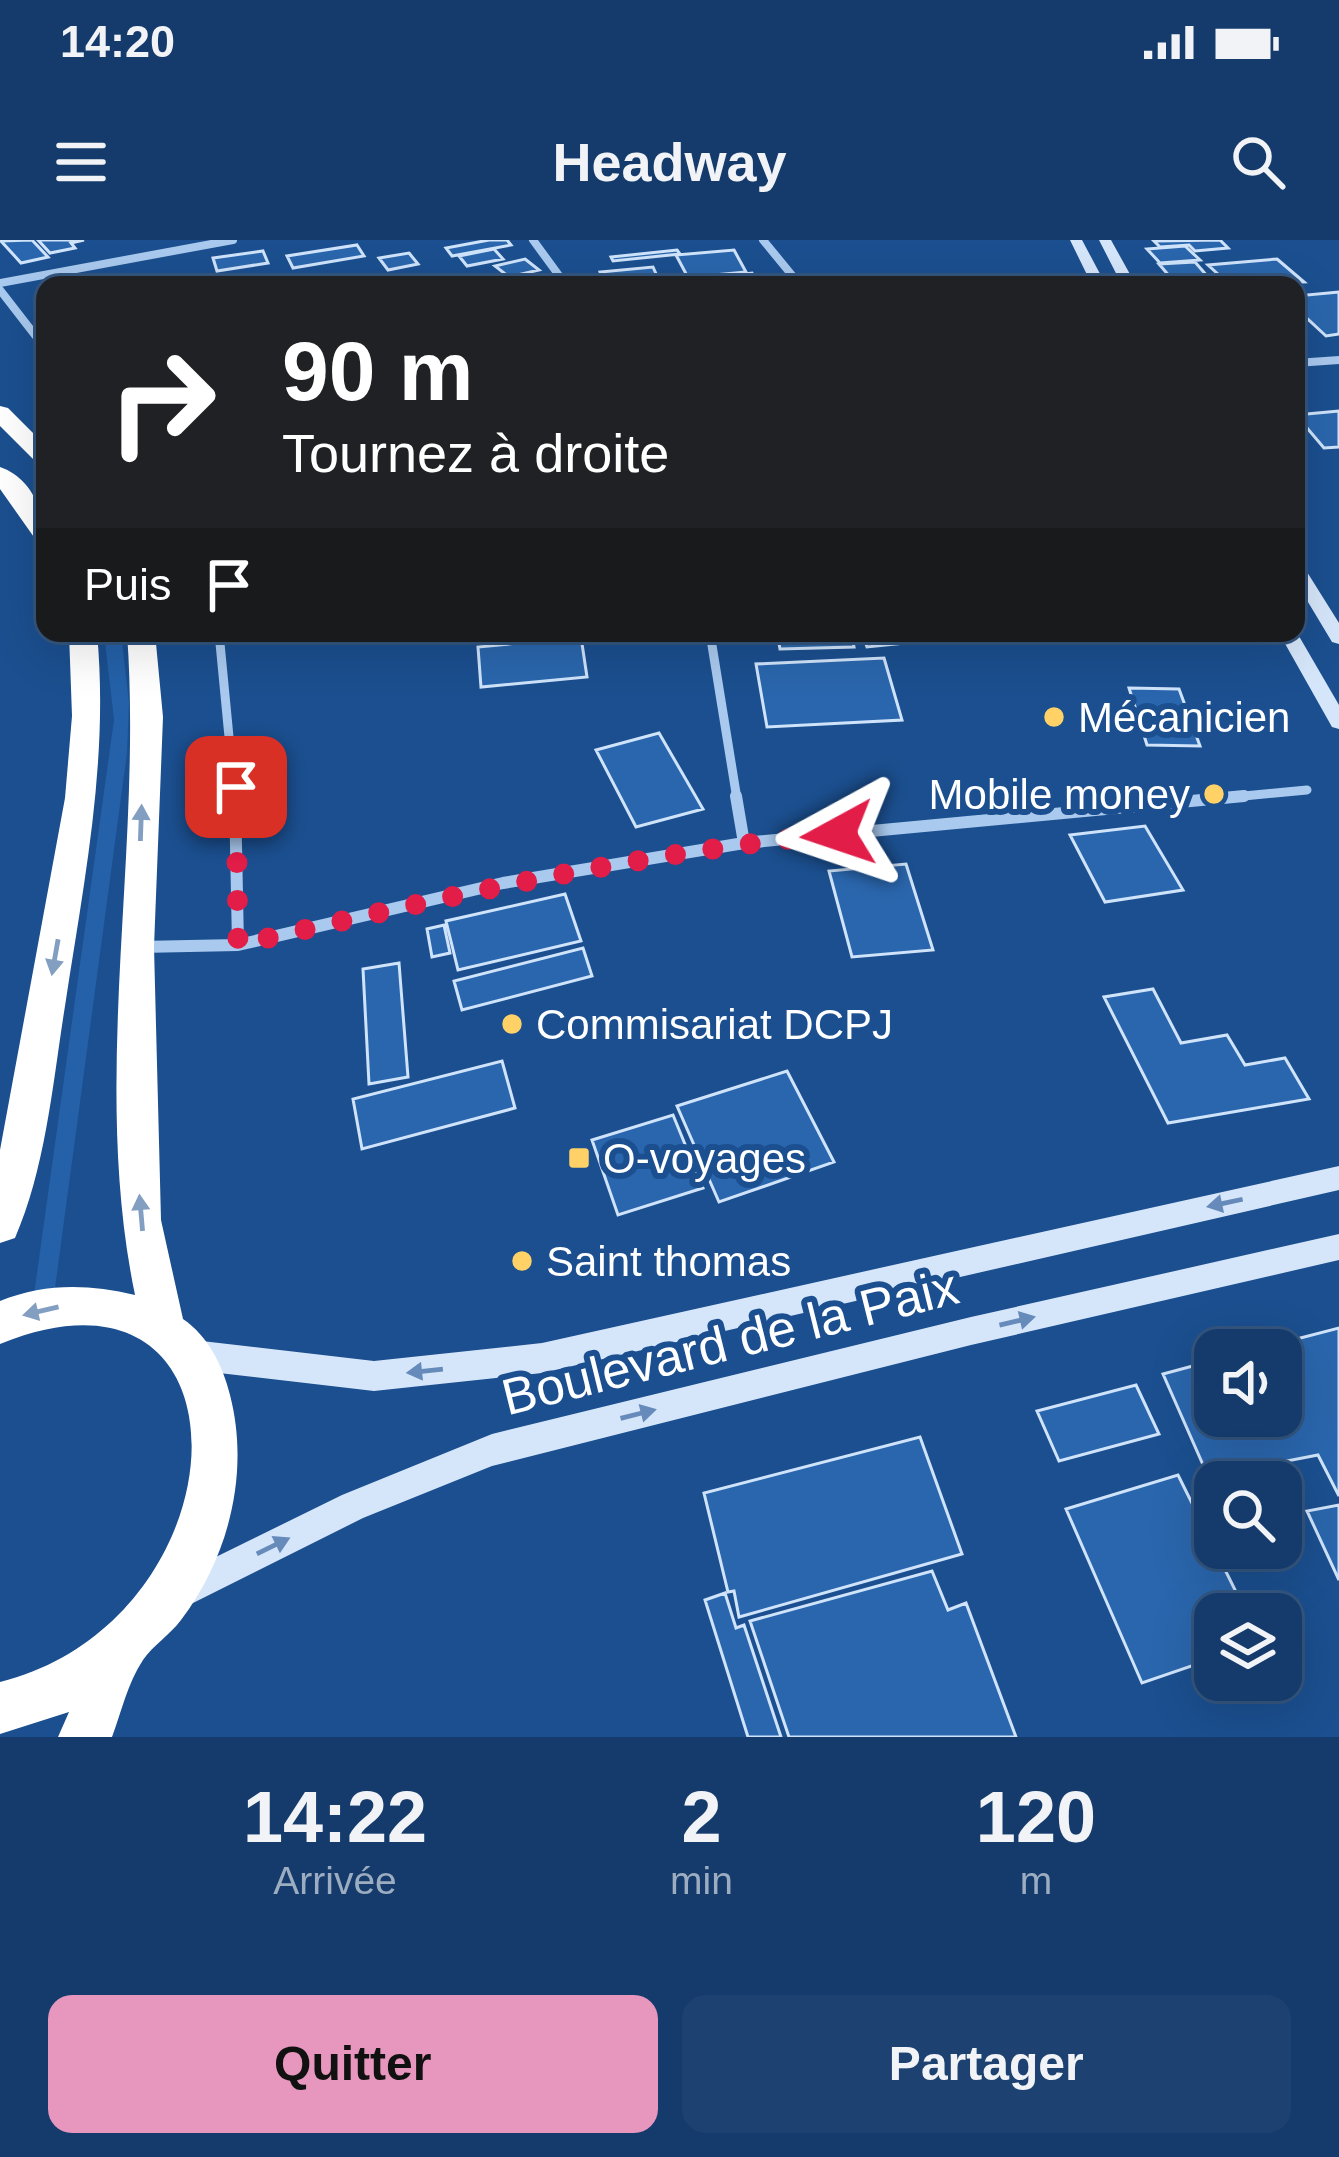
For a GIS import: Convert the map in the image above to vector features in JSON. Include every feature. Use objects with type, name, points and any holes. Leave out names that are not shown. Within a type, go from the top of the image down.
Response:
[{"type":"highway","points":[[0,413],[36,449]]},
{"type":"highway","points":[[0,474],[36,519]]},
{"type":"highway","points":[[0,1224],[23,1148],[82,790],[89,699],[84,642]]},
{"type":"highway","points":[[0,1708],[46,1696],[125,1641],[168,1598],[197,1548],[213,1502],[218,1435],[178,1341],[140,1220],[136,947],[148,718],[142,642]]},
{"type":"highway","points":[[0,1323],[65,1306],[118,1309],[178,1341]]},
{"type":"highway","points":[[85,1737],[125,1641]]},
{"type":"main road","points":[[1076,240],[1094,276]]},
{"type":"main road","points":[[1105,240],[1124,276]]},
{"type":"main road","points":[[1305,583],[1339,638]]},
{"type":"main road","points":[[1293,642],[1339,722]]},
{"type":"main road","name":"Boulevard de la Paix","points":[[178,1341],[374,1376],[542,1358],[1339,1178]]},
{"type":"main road","name":"Boulevard de la Paix","points":[[168,1598],[353,1506],[492,1450],[971,1331],[1339,1247]]},
{"type":"street","points":[[55,276],[233,240]]},
{"type":"street","points":[[533,240],[558,276]]},
{"type":"street","points":[[763,240],[793,276]]},
{"type":"street","points":[[36,280],[0,287],[36,335]]},
{"type":"street","points":[[1305,362],[1339,360]]},
{"type":"street","points":[[220,642],[234,753],[238,945]]},
{"type":"street","points":[[711,642],[744,843]]},
{"type":"street","points":[[136,947],[238,945],[503,884],[744,843],[1307,790]]},
{"type":"shaded area","points":[[105,642],[122,642],[129,703],[127,753],[53,1303],[32,1309],[114,720]]},
{"type":"building","points":[[32,240],[48,257],[21,263],[1,241]]},
{"type":"building","points":[[38,240],[84,240],[71,243],[75,248],[50,253]]},
{"type":"building","points":[[507,240],[511,245],[452,256],[446,248]]},
{"type":"building","points":[[1220,240],[1228,248],[1195,251],[1189,245],[1160,247],[1154,241]]},
{"type":"building","points":[[357,245],[364,256],[293,268],[287,256]]},
{"type":"building","points":[[1185,246],[1200,260],[1160,263],[1147,249]]},
{"type":"building","points":[[494,249],[503,259],[467,266],[459,256]]},
{"type":"building","points":[[677,250],[680,254],[613,261],[611,257]]},
{"type":"building","points":[[734,250],[746,272],[687,276],[676,255]]},
{"type":"building","points":[[263,251],[268,263],[217,271],[213,258]]},
{"type":"building","points":[[409,253],[418,264],[388,270],[379,258]]},
{"type":"building","points":[[525,259],[539,270],[508,276],[495,266]]},
{"type":"building","points":[[1277,259],[1297,276],[1220,276],[1208,265]]},
{"type":"building","points":[[1195,262],[1207,276],[1169,276],[1159,264]]},
{"type":"building","points":[[653,267],[657,276],[601,276],[600,272]]},
{"type":"building","points":[[1339,292],[1339,334],[1326,336],[1305,316],[1305,295]]},
{"type":"building","points":[[1339,411],[1339,447],[1324,448],[1305,426],[1305,414]]},
{"type":"building","points":[[582,642],[587,677],[481,687],[478,647]]},
{"type":"building","points":[[779,642],[853,642],[854,647],[780,649]]},
{"type":"building","points":[[865,642],[916,642],[867,647]]},
{"type":"building","points":[[884,658],[902,720],[767,727],[756,664]]},
{"type":"building","points":[[1129,688],[1179,689],[1200,746],[1147,745]]},
{"type":"building","points":[[659,733],[703,809],[636,827],[596,750]]},
{"type":"building","points":[[1145,826],[1183,890],[1105,902],[1070,835]]},
{"type":"building","points":[[906,864],[933,950],[852,957],[829,871]]},
{"type":"building","points":[[565,894],[581,941],[458,970],[446,921]]},
{"type":"building","points":[[444,925],[450,953],[432,957],[427,929]]},
{"type":"building","points":[[583,948],[592,976],[462,1010],[454,981]]},
{"type":"building","points":[[399,963],[408,1077],[369,1084],[363,969]]},
{"type":"building","points":[[1153,989],[1181,1043],[1227,1035],[1245,1065],[1285,1058],[1309,1099],[1168,1123],[1104,997]]},
{"type":"building","points":[[502,1061],[515,1108],[362,1149],[353,1099]]},
{"type":"building","points":[[787,1071],[834,1162],[719,1202],[677,1106]]},
{"type":"building","points":[[673,1115],[703,1188],[618,1215],[592,1140]]},
{"type":"building","points":[[1339,1328],[1339,1496],[1318,1455],[1287,1461],[1201,1461],[1163,1374],[1194,1366],[1194,1437],[1302,1437],[1302,1338]]},
{"type":"building","points":[[1136,1385],[1159,1434],[1059,1461],[1037,1411]]},
{"type":"building","points":[[920,1437],[962,1554],[739,1617],[734,1591],[728,1592],[704,1493]]},
{"type":"building","points":[[1178,1475],[1194,1507],[1194,1569],[1225,1569],[1237,1593],[1194,1593],[1194,1665],[1142,1683],[1066,1509]]},
{"type":"building","points":[[1339,1505],[1339,1580],[1307,1511]]},
{"type":"building","points":[[932,1571],[948,1610],[966,1603],[1016,1737],[789,1737],[750,1621]]},
{"type":"building","points":[[725,1593],[736,1628],[744,1625],[781,1737],[748,1737],[705,1600]]},
{"type":"place","name":"Mécanicien","points":[[1054,717]]},
{"type":"place","name":"Mobile money","points":[[1214,794]]},
{"type":"place","name":"Commisariat DCPJ","points":[[512,1024]]},
{"type":"place","name":"O-voyages","points":[[579,1158]]},
{"type":"place","name":"Saint thomas","points":[[522,1261]]},
{"type":"route","points":[[236,787],[238,945],[503,884],[744,843],[838,834]]}]
